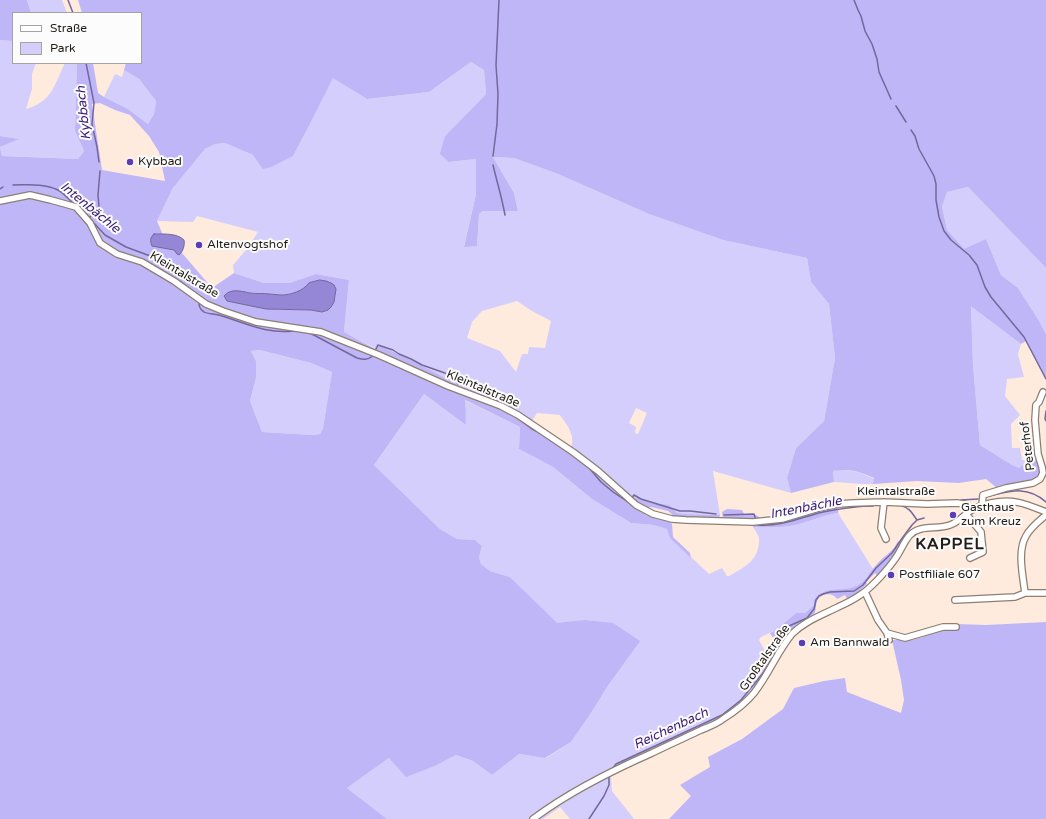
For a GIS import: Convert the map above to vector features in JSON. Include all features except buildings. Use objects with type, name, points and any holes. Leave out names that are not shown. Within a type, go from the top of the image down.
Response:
[{"type":"street","name":"Kleintalstraße","points":[[0,201],[30,195],[76,207],[90,223],[100,243],[117,254],[142,262],[174,281],[206,304],[256,322],[321,332],[518,414],[598,471],[636,505],[653,514],[672,519],[753,522],[782,519],[822,507],[838,504],[884,502],[927,504],[957,503],[964,504],[974,509]]},
{"type":"street","name":"Peterhof","points":[[983,502],[983,495],[1006,488],[1033,483],[1040,479],[1043,473],[1038,454],[1035,420],[1036,405],[1040,402],[1043,392]]},
{"type":"street","name":"Großtalstraße","points":[[533,819],[570,795],[606,775],[722,721],[740,707],[754,693],[782,648],[797,630],[807,622],[841,606],[865,592],[896,558],[910,535],[916,530],[949,525],[983,502],[1005,500],[1013,501],[1046,512]]},
{"type":"street","points":[[884,502],[881,528],[886,539]]},
{"type":"street","points":[[966,514],[981,532],[982,538],[983,552],[970,558]]},
{"type":"street","points":[[1025,592],[1022,567],[1022,546],[1028,532],[1046,515]]},
{"type":"street","points":[[865,592],[878,620],[887,633],[889,640]]},
{"type":"street","points":[[955,600],[1015,597],[1025,592],[1046,593]]},
{"type":"street","points":[[887,633],[905,638],[944,627],[956,627]]},
{"type":"green space","points":[[27,0],[62,0],[67,12],[31,12]]},
{"type":"green space","points":[[0,40],[12,41],[12,64],[36,64],[32,74],[32,89],[26,109],[42,102],[47,97],[52,91],[65,64],[77,64],[75,131],[84,151],[78,159],[2,156],[0,147],[18,139],[0,136]]},
{"type":"green space","points":[[471,62],[484,70],[486,94],[445,136],[449,162],[476,159],[476,194],[464,246],[477,246],[479,214],[483,211],[518,210],[514,193],[493,157],[514,158],[558,174],[649,214],[723,240],[807,258],[811,282],[829,304],[835,358],[824,421],[796,448],[787,478],[791,493],[713,471],[720,515],[677,513],[672,508],[651,503],[639,498],[631,497],[627,501],[597,473],[569,453],[572,437],[560,415],[537,413],[532,421],[500,400],[462,387],[378,344],[376,349],[344,332],[349,280],[316,274],[289,283],[264,283],[234,273],[233,265],[246,250],[258,232],[197,216],[193,222],[157,221],[173,188],[205,149],[215,144],[225,143],[253,155],[293,156],[333,77],[367,99],[429,92]],"holes":[[[517,301],[551,321],[545,348],[529,347],[528,354],[522,354],[516,372],[500,351],[467,338],[472,322],[482,311]],[[636,408],[647,413],[638,434],[635,433],[636,427],[629,423]]]},
{"type":"green space","points":[[124,70],[139,79],[156,101],[154,114],[148,124],[128,109],[104,97],[115,74],[122,77]]},
{"type":"green space","points":[[968,187],[1046,268],[1046,334],[1018,288],[1001,275],[986,239],[964,250],[947,230],[942,205],[947,192]]},
{"type":"green space","points":[[971,305],[1021,344],[1018,354],[1024,377],[1007,379],[1005,396],[1020,415],[1011,424],[1012,448],[1020,448],[1022,460],[1028,461],[1019,468],[980,445],[973,366]]},
{"type":"green space","points":[[260,350],[311,363],[332,372],[323,428],[320,434],[313,435],[262,432],[250,401],[256,378],[256,361],[251,351]]},
{"type":"green space","points":[[424,394],[466,425],[464,400],[520,427],[519,449],[553,467],[592,499],[631,523],[653,525],[667,529],[671,538],[709,574],[722,568],[727,576],[729,576],[751,562],[754,558],[759,543],[759,537],[753,527],[790,526],[826,515],[838,513],[873,569],[860,585],[850,589],[822,592],[814,605],[805,613],[796,613],[776,630],[761,637],[759,640],[767,655],[772,659],[753,691],[738,706],[722,717],[605,772],[607,777],[611,776],[612,791],[634,819],[570,819],[560,807],[543,819],[387,819],[347,788],[389,758],[437,765],[456,755],[473,761],[492,775],[519,754],[546,758],[571,742],[609,684],[584,620],[557,624],[510,577],[490,571],[481,564],[479,557],[482,546],[475,540],[457,539],[440,529],[374,465]]},
{"type":"green space","points":[[833,471],[852,471],[865,475],[874,479],[873,484],[834,482]]},
{"type":"shaded area","points":[[0,0],[27,0],[31,12],[12,12],[12,41],[0,40]]},
{"type":"shaded area","points":[[78,0],[1046,0],[1046,268],[968,187],[947,192],[942,206],[947,230],[964,249],[986,239],[1001,275],[1018,288],[1046,334],[1046,379],[1026,341],[1021,344],[971,306],[973,366],[980,445],[1019,468],[1028,461],[1038,460],[1041,474],[1035,481],[997,488],[986,479],[959,483],[917,481],[873,484],[874,478],[859,472],[844,470],[833,471],[834,482],[791,493],[787,478],[796,448],[824,421],[835,358],[829,304],[811,282],[807,258],[723,240],[649,214],[558,174],[514,158],[493,157],[514,193],[518,211],[483,211],[479,214],[477,246],[464,247],[476,194],[476,159],[449,162],[440,154],[445,136],[486,94],[484,70],[471,62],[429,92],[367,99],[333,78],[293,156],[271,167],[263,169],[253,155],[225,143],[215,144],[205,149],[173,188],[157,221],[166,242],[182,253],[212,288],[234,273],[264,283],[289,283],[316,274],[349,280],[344,332],[375,349],[377,344],[462,387],[500,400],[532,421],[530,425],[597,473],[634,507],[646,515],[670,522],[672,524],[673,537],[690,553],[691,558],[670,538],[667,529],[653,525],[631,523],[592,499],[553,467],[519,449],[520,427],[465,400],[466,425],[424,394],[374,465],[440,529],[457,539],[475,540],[482,546],[479,557],[481,564],[490,571],[510,577],[557,623],[584,620],[613,623],[640,641],[609,684],[571,742],[545,758],[519,754],[492,775],[473,761],[456,755],[437,765],[406,777],[389,758],[347,788],[387,819],[0,819],[0,147],[2,156],[78,159],[84,151],[75,131],[77,64],[93,64],[98,93],[128,109],[148,124],[154,114],[156,101],[139,79],[124,70],[126,64],[142,64],[142,12],[82,12]],"holes":[[[100,103],[130,115],[149,136],[159,152],[165,181],[102,170],[92,104]],[[309,283],[334,297],[334,302],[322,312],[311,310],[277,310],[233,291],[282,295],[295,293],[306,287]],[[260,350],[311,363],[332,372],[323,428],[320,434],[313,435],[262,432],[250,401],[256,378],[256,361],[251,351]]]},
{"type":"shaded area","points":[[0,136],[19,139],[0,147]]},
{"type":"shaded area","points":[[154,234],[170,234],[178,236],[184,240],[182,252],[179,255],[174,250],[152,246],[151,239]]},
{"type":"shaded area","points":[[320,280],[331,283],[336,289],[334,302],[331,307],[322,312],[311,310],[266,309],[227,301],[224,296],[233,291],[281,295],[289,294],[300,290],[309,283]]},
{"type":"shaded area","points":[[631,497],[639,498],[651,503],[669,505],[677,513],[720,515],[719,519],[687,519],[674,516],[668,511],[651,507],[648,508],[637,503]]},
{"type":"shaded area","points":[[839,506],[838,513],[826,515],[796,525],[781,527],[753,527],[753,524],[784,521]]},
{"type":"shaded area","points":[[727,509],[742,510],[744,514],[755,515],[760,518],[723,519],[722,512]]},
{"type":"shaded area","points":[[898,541],[901,543],[893,557],[877,576],[875,573],[866,582],[867,584],[858,592],[847,599],[845,595],[837,599],[830,594],[821,596],[817,601],[813,616],[796,625],[780,645],[773,638],[770,633],[776,630],[796,613],[805,613],[814,605],[814,600],[819,595],[829,590],[850,588],[863,582],[874,567],[893,549]]},
{"type":"shaded area","points":[[1046,622],[1046,819],[669,819],[691,796],[680,785],[710,767],[708,757],[742,739],[783,709],[794,688],[845,678],[847,692],[901,713],[904,700],[892,640],[912,640],[956,624],[986,625]]},
{"type":"waterway","name":"Kybbach","points":[[68,0],[73,12]]},
{"type":"waterway","points":[[493,156],[497,124],[498,94],[496,65],[499,0]]},
{"type":"waterway","points":[[854,0],[861,16],[865,31],[872,44],[877,59],[879,72],[891,99]]},
{"type":"waterway","name":"Kybbach","points":[[86,64],[94,103],[92,124],[99,162]]},
{"type":"waterway","points":[[896,106],[906,122]]},
{"type":"waterway","points":[[911,130],[915,136],[919,149],[934,176],[939,217],[944,231],[951,240],[969,255],[977,265],[985,287],[991,297],[1024,337],[1046,379]]},
{"type":"waterway","points":[[493,165],[505,215]]},
{"type":"waterway","name":"Kybbach","points":[[89,218],[99,207],[98,195],[100,171]]},
{"type":"waterway","name":"Intenbächle","points":[[13,185],[47,186],[58,190],[75,205]]},
{"type":"waterway","name":"Intenbächle","points":[[92,221],[105,235],[126,247],[153,257],[172,270]]},
{"type":"waterway","name":"Intenbächle","points":[[180,281],[200,297]]},
{"type":"waterway","name":"Intenbächle","points":[[199,301],[200,308],[205,313],[220,315],[266,330],[284,332],[294,331]]},
{"type":"waterway","name":"Intenbächle","points":[[310,333],[357,358],[365,359],[373,356]]},
{"type":"waterway","name":"Intenbächle","points":[[376,349],[378,345],[393,350],[422,365],[445,373],[454,379],[458,384]]},
{"type":"waterway","points":[[1046,411],[1046,421]]},
{"type":"waterway","name":"Intenbächle","points":[[512,414],[540,433]]},
{"type":"waterway","name":"Intenbächle","points":[[579,460],[590,469],[601,482],[628,502]]},
{"type":"waterway","name":"Reichenbach","points":[[985,497],[1009,492],[1024,491],[1039,496],[1046,502]]},
{"type":"waterway","name":"Intenbächle","points":[[631,499],[634,495],[641,499],[680,511],[716,514]]},
{"type":"waterway","name":"Reichenbach","points":[[961,500],[978,499]]},
{"type":"waterway","name":"Intenbächle","points":[[900,505],[908,509],[917,520]]},
{"type":"waterway","name":"Intenbächle","points":[[758,523],[758,525],[775,525],[823,512],[854,507],[873,506]]},
{"type":"waterway","name":"Intenbächle","points":[[724,515],[754,514],[756,520]]},
{"type":"waterway","name":"Reichenbach","points":[[773,655],[781,632],[789,626],[807,618],[814,609],[816,600],[819,596],[830,592],[854,591],[863,585],[876,568],[892,553],[912,525],[917,520],[924,518]]},
{"type":"waterway","name":"Reichenbach","points":[[613,768],[616,764],[722,715],[741,700],[763,673],[771,659]]},
{"type":"waterway","name":"Reichenbach","points":[[589,819],[604,796],[609,785],[609,775]]},
{"type":"place","name":"Kybbad","points":[[130,162]]},
{"type":"place","name":"Altenvogtshof","points":[[199,245]]},
{"type":"place","name":"Gasthaus zum Kreuz","points":[[953,515]]},
{"type":"place","name":"Postfiliale 607","points":[[891,575]]},
{"type":"place","name":"Am Bannwald","points":[[802,643]]},
{"type":"district","name":"KAPPEL","points":[[950,545]]}]
